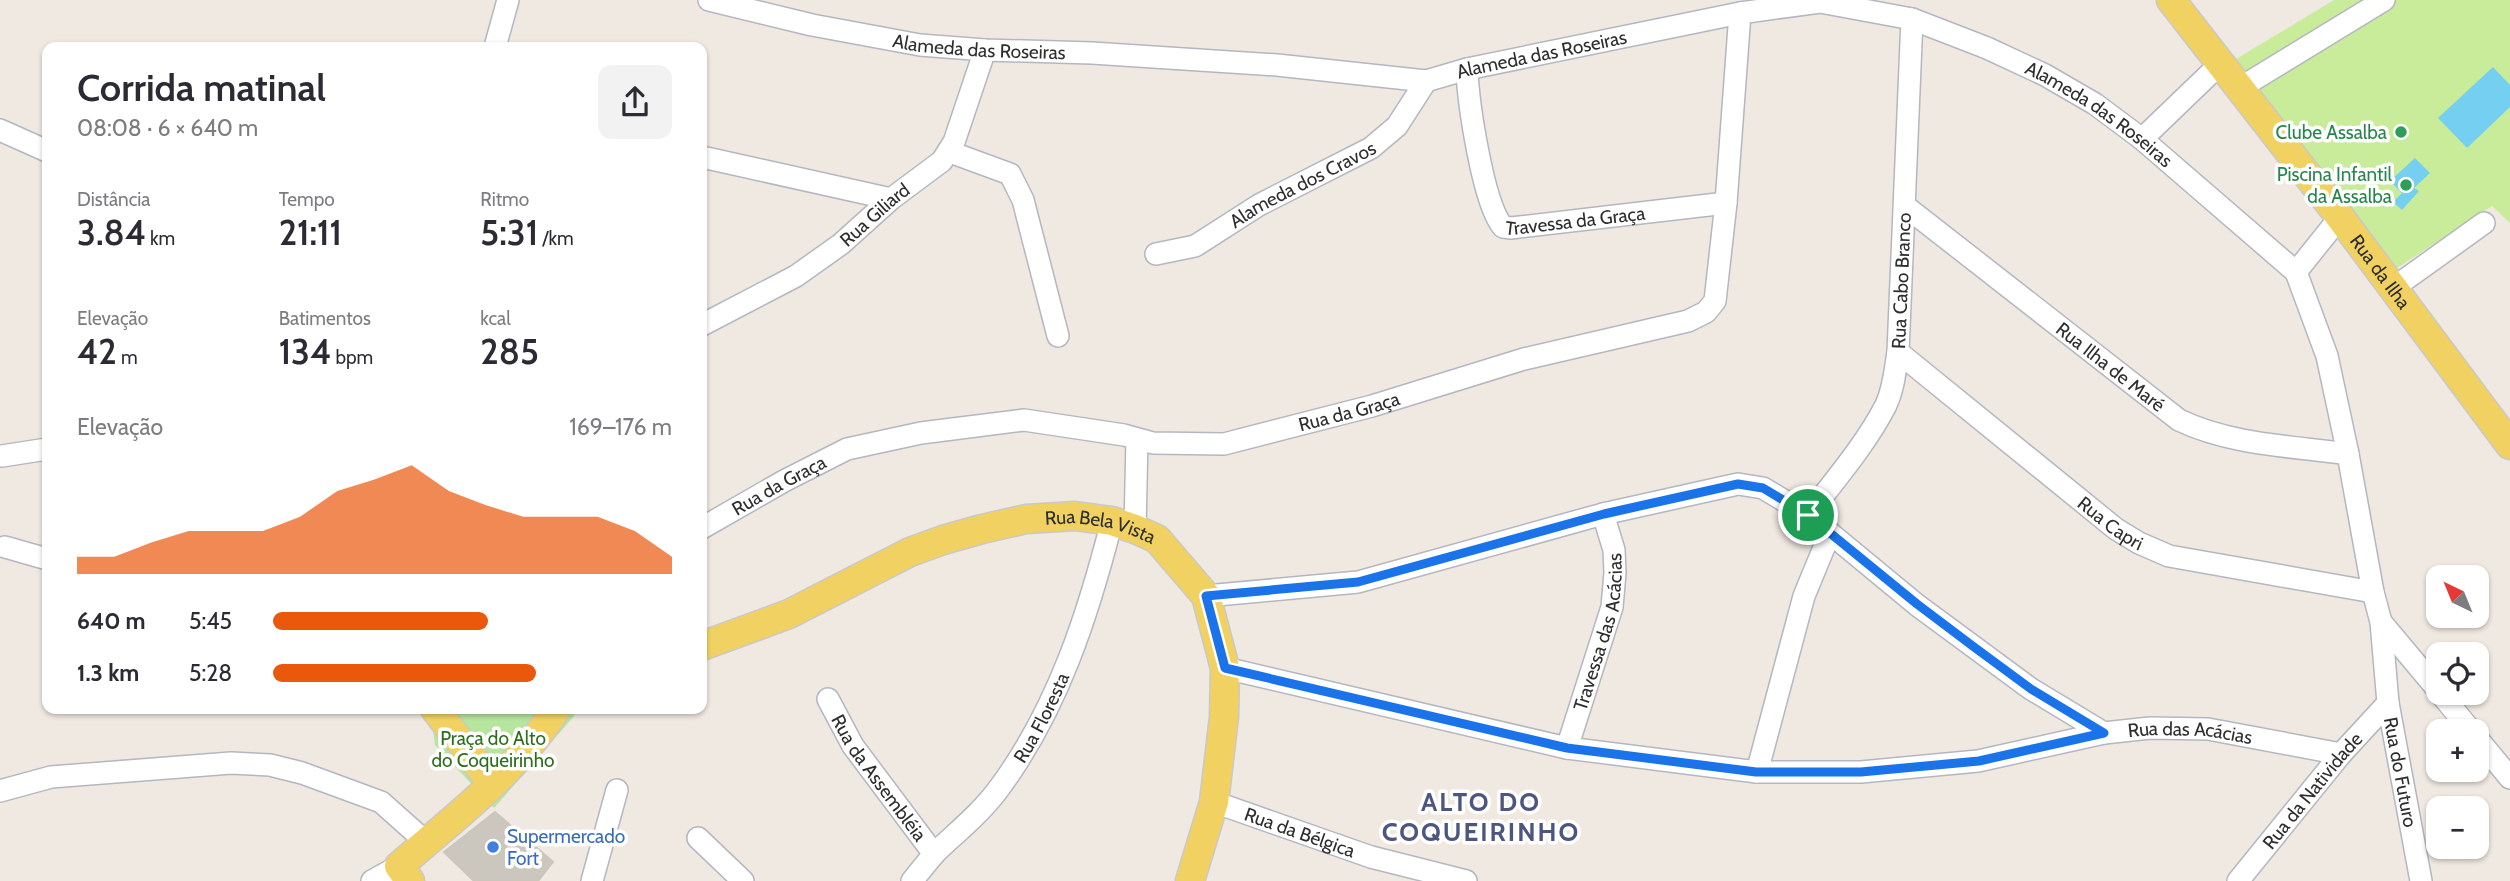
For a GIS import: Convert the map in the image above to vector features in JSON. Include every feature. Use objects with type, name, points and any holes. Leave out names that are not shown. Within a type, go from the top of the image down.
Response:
[{"type":"main road","name":"Rua da Ilha","points":[[2171,0],[2220,64],[2250,82],[2340,217],[2400,283],[2510,444]]},
{"type":"main road","name":"Rua Bela Vista","points":[[707,644],[789,614],[910,552],[943,540],[1026,519],[1075,516],[1123,525],[1157,539],[1206,596],[1225,668],[1224,717],[1214,802],[1190,881]]},
{"type":"main road","points":[[439,714],[492,783]]},
{"type":"main road","points":[[405,873],[426,842],[520,757],[553,714]]},
{"type":"street","points":[[496,42],[508,0]]},
{"type":"street","name":"Alameda das Roseiras","points":[[709,0],[812,25],[906,42],[985,50],[1092,53],[1277,65],[1426,81],[1467,69],[1740,13],[1820,2],[1912,19],[1987,48],[2045,75],[2095,104],[2142,139],[2295,272]]},
{"type":"street","points":[[2250,82],[2384,0]]},
{"type":"street","name":"Rua da Graça","points":[[707,525],[847,449],[872,443],[922,433],[1024,420],[1153,443],[1224,444],[1372,406],[1524,359],[1688,321],[1706,312],[1715,301],[1726,202],[1740,13]]},
{"type":"street","name":"Rua Cabo Branco","points":[[1808,515],[1849,461],[1886,404],[1894,382],[1898,352],[1912,19]]},
{"type":"street","points":[[985,50],[950,152],[1004,171],[1013,179],[1023,200],[1058,336]]},
{"type":"street","points":[[2142,139],[2220,64]]},
{"type":"street","name":"Travessa da Graça","points":[[1467,69],[1468,100],[1492,210],[1503,227],[1726,202]]},
{"type":"street","name":"Alameda dos Cravos","points":[[1156,254],[1195,246],[1259,205],[1371,148],[1397,126],[1426,81]]},
{"type":"street","points":[[0,130],[42,149]]},
{"type":"street","name":"Rua Giliard","points":[[707,322],[796,276],[841,244],[891,199],[950,152]]},
{"type":"street","points":[[707,158],[891,199]]},
{"type":"street","name":"Rua Ilha de Maré","points":[[1905,206],[2179,421],[2203,432],[2245,440],[2348,453]]},
{"type":"street","points":[[2340,217],[2295,272],[2327,356],[2348,453],[2373,592],[2381,622],[2388,703]]},
{"type":"street","points":[[2400,283],[2484,223]]},
{"type":"street","name":"Rua Capri","points":[[1898,352],[2116,529],[2139,543],[2169,556],[2373,592]]},
{"type":"street","name":"Rua Floresta","points":[[912,881],[934,854],[970,821],[999,789],[1025,751],[1044,715],[1070,660],[1098,578],[1123,525],[1137,439]]},
{"type":"street","points":[[2,456],[42,450]]},
{"type":"street","name":"Rua das Acácias","points":[[1206,596],[1358,582],[1604,514],[1738,484],[1763,488],[1808,515],[1917,604],[2031,689],[2104,733],[2150,728],[2208,729],[2341,754]]},
{"type":"street","name":"Travessa das Acácias","points":[[1567,748],[1612,607],[1614,550],[1604,514]]},
{"type":"street","points":[[1756,772],[1804,596],[1830,533]]},
{"type":"street","points":[[5,547],[42,558]]},
{"type":"street","points":[[2381,622],[2426,676]]},
{"type":"street","points":[[1225,668],[1567,748],[1756,772],[1861,772],[1979,761],[2104,733]]},
{"type":"street","name":"Rua da Assembléia","points":[[828,699],[853,746],[934,854]]},
{"type":"street","name":"Rua da Natividade","points":[[2238,881],[2341,754],[2388,703]]},
{"type":"street","name":"Rua do Futuro","points":[[2388,703],[2421,881]]},
{"type":"street","points":[[2450,705],[2461,719]]},
{"type":"street","points":[[2489,753],[2510,778]]},
{"type":"street","points":[[0,790],[51,777],[246,762],[270,765],[332,783],[381,802],[426,842]]},
{"type":"street","points":[[593,881],[617,790]]},
{"type":"street","name":"Rua da Bélgica","points":[[1214,802],[1371,857],[1466,881]]},
{"type":"street","points":[[698,838],[743,881]]},
{"type":"street","points":[[372,881],[405,873]]},
{"type":"green space","name":"Clube Assalba","points":[[2334,0],[2510,0],[2510,223],[2492,206],[2397,268],[2236,59]]},
{"type":"green space","name":"Praça do Alto do Coqueirinho","points":[[441,714],[575,715],[494,808],[435,745],[431,717]]},
{"type":"water","points":[[2493,67],[2510,85],[2510,107],[2467,148],[2438,118]]},
{"type":"water","name":"Piscina Infantil da Assalba","points":[[2415,158],[2430,173],[2414,188],[2419,191],[2402,210],[2393,202],[2402,193],[2390,181]]},
{"type":"building","name":"Supermercado Fort","points":[[495,812],[553,862],[538,881],[474,881],[444,852]]},
{"type":"place","name":"Clube Assalba","points":[[2401,132]]},
{"type":"place","name":"Piscina Infantil da Assalba","points":[[2406,185]]},
{"type":"place","name":"Supermercado Fort","points":[[493,847]]},
{"type":"district","name":"ALTO DO COQUEIRINHO","points":[[1481,817]]},
{"type":"route","points":[[1738,484],[1763,488],[1808,515],[1917,604],[2031,689],[2104,733],[1979,761],[1861,772],[1756,772],[1567,748],[1225,668],[1206,596],[1358,582],[1604,514],[1738,484]]}]
